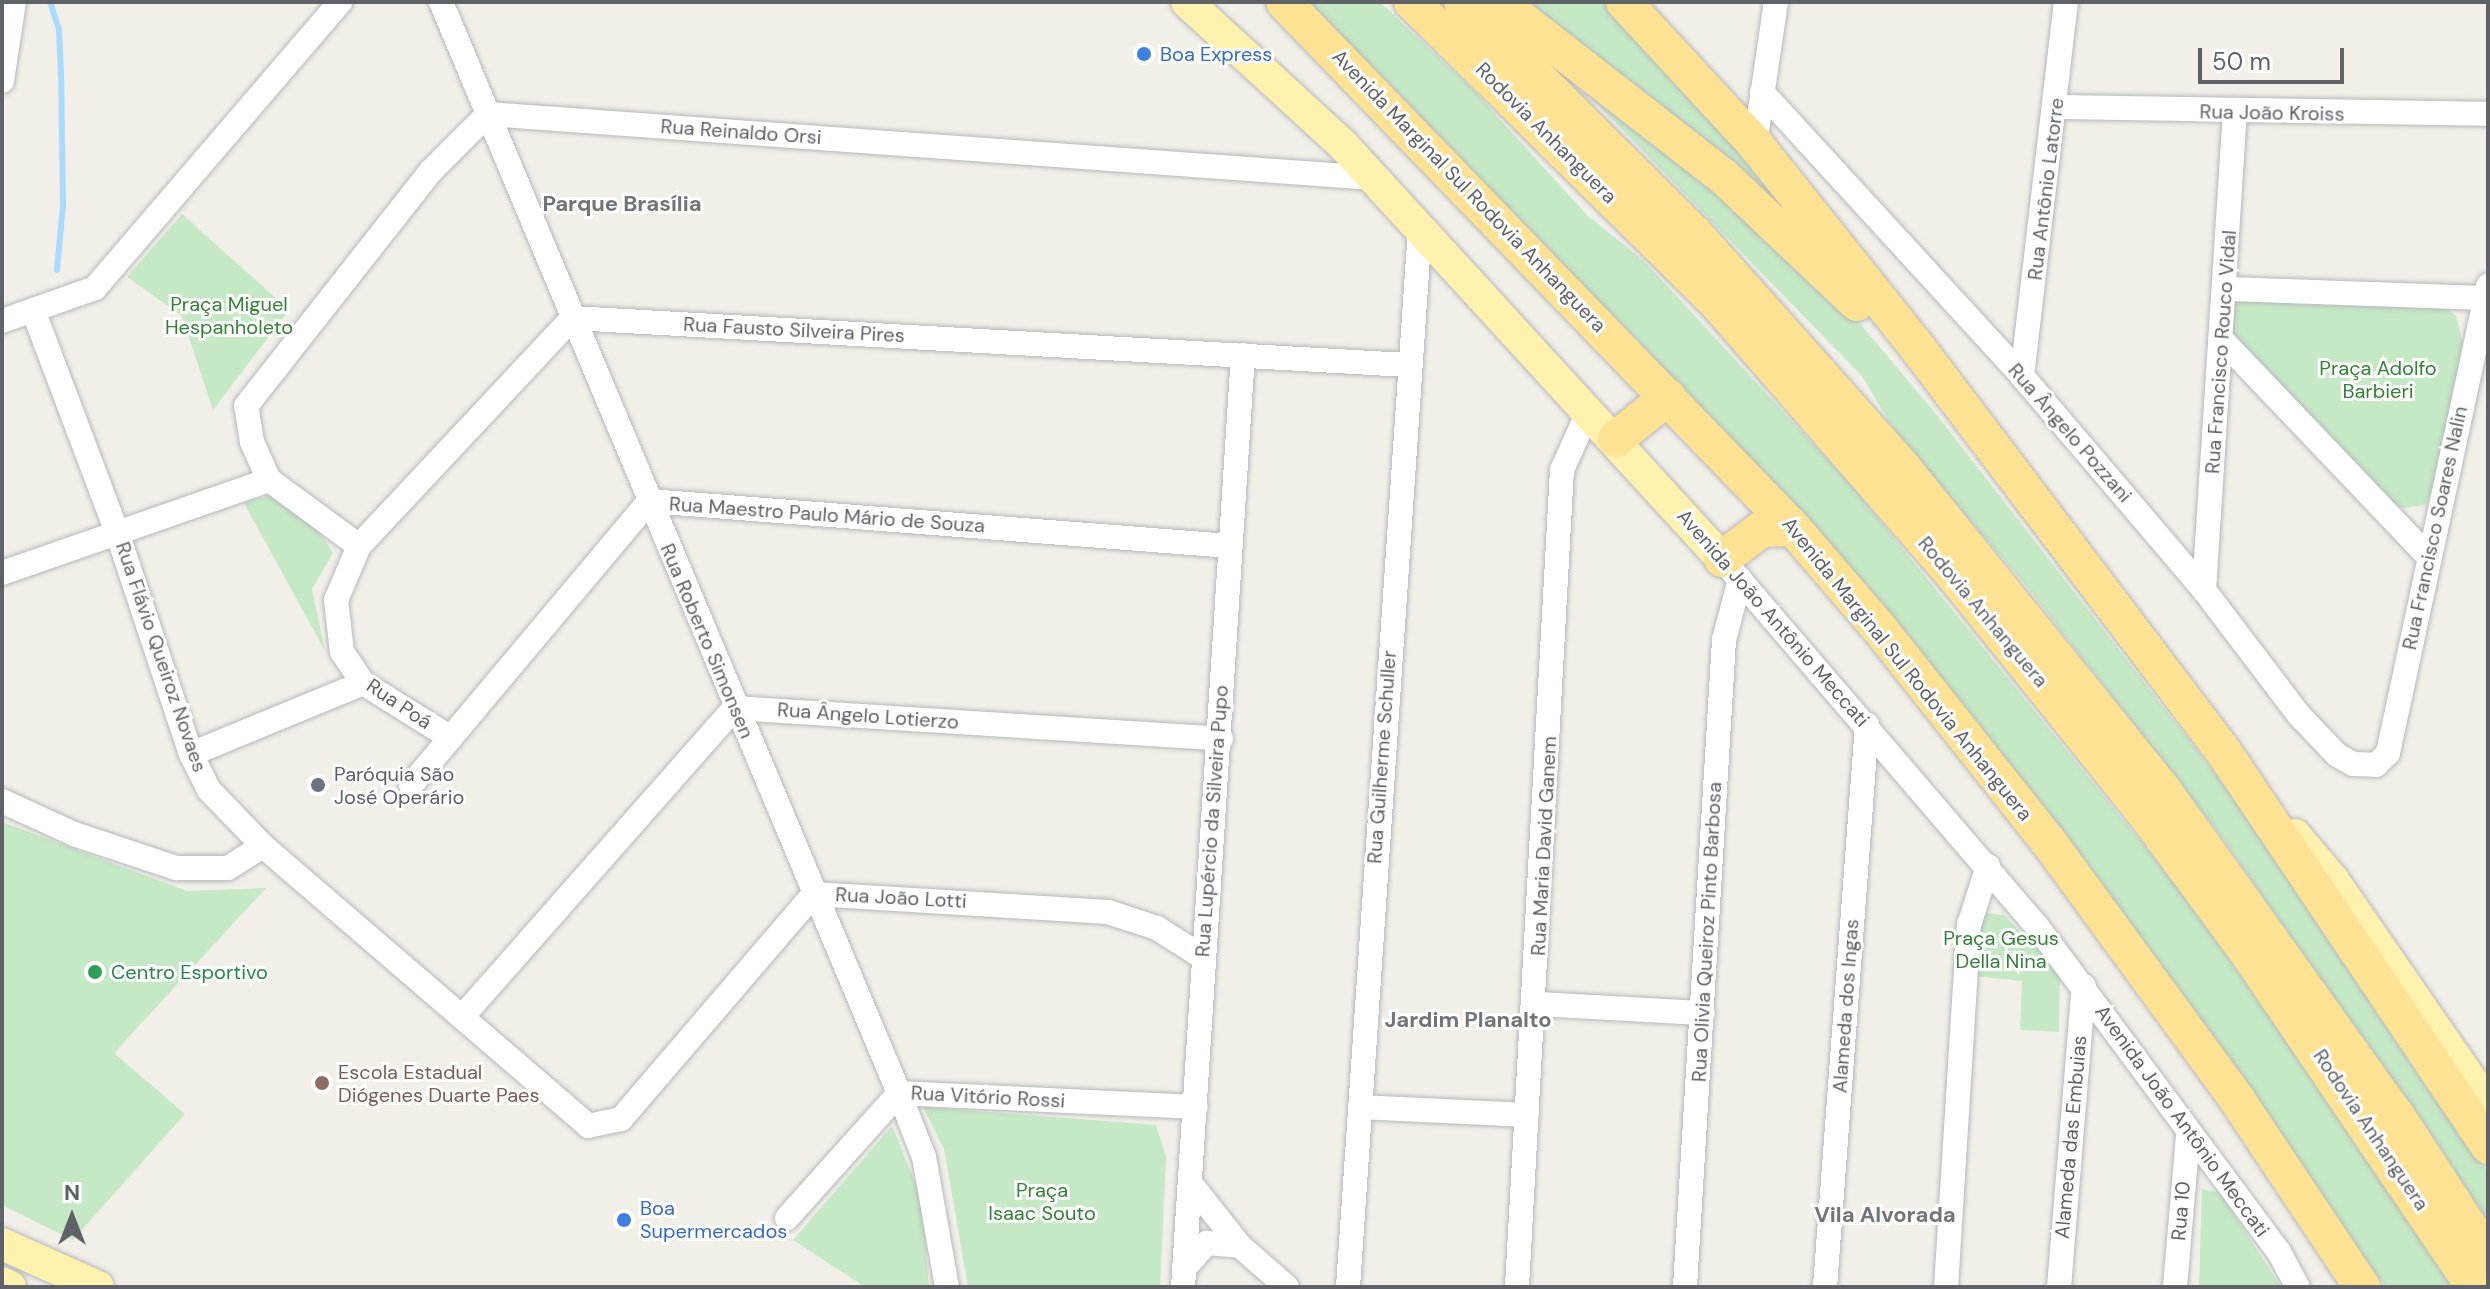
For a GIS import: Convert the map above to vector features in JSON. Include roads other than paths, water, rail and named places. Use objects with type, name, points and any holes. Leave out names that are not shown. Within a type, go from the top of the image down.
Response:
[{"type":"highway","name":"Avenida Marginal Sul Rodovia Anhanguera","points":[[1284,2],[1793,528],[2048,841],[2238,1101],[2362,1287]]},
{"type":"highway","name":"Rodovia Anhanguera","points":[[1412,2],[1718,304],[1967,591],[2248,953],[2474,1287]]},
{"type":"highway","name":"Rodovia Anhanguera","points":[[1462,2],[1695,234],[1905,470],[2164,791],[2388,1104],[2488,1256]]},
{"type":"highway","points":[[1499,2],[1775,221],[1883,329],[2029,499]]},
{"type":"highway","points":[[1624,2],[1755,144],[1920,351],[2029,499],[2223,751],[2488,1146]]},
{"type":"highway","points":[[1616,439],[1668,397]]},
{"type":"highway","points":[[1731,569],[1762,529],[1793,528]]},
{"type":"main road","name":"Avenida João Antônio Meccati","points":[[1187,2],[1373,178],[1616,439],[1731,569]]},
{"type":"main road","points":[[2223,751],[2333,880],[2488,1105]]},
{"type":"main road","points":[[2,1244],[94,1285]]},
{"type":"main road","points":[[56,1287],[65,1282],[94,1285]]},
{"type":"main road","points":[[2,1283],[10,1287]]},
{"type":"street","points":[[2,78],[14,2]]},
{"type":"street","points":[[2,321],[95,288],[340,2]]},
{"type":"street","name":"Rua Roberto Simonsen","points":[[441,2],[734,708],[899,1093],[924,1157],[947,1287]]},
{"type":"street","points":[[1755,144],[1776,2]]},
{"type":"street","name":"Rua Antônio Latorre","points":[[2022,376],[2066,2]]},
{"type":"street","name":"Rua Ângelo Pozzani","points":[[1762,92],[2022,376],[2204,590],[2298,714],[2337,755],[2353,764],[2376,765]]},
{"type":"street","name":"Rua João Kroiss","points":[[2056,107],[2235,113],[2488,114]]},
{"type":"street","name":"Rua Francisco Rouco Vidal","points":[[2204,590],[2227,289],[2235,113]]},
{"type":"street","points":[[488,114],[431,171],[246,406],[252,442],[269,480],[359,546],[572,318]]},
{"type":"street","name":"Rua Reinaldo Orsi","points":[[488,114],[1373,178]]},
{"type":"street","name":"Rua Guilherme Schuller","points":[[1348,1287],[1407,365],[1420,227]]},
{"type":"street","points":[[2227,289],[2487,292]]},
{"type":"street","name":"Rua Francisco Soares Nalin","points":[[2376,765],[2388,753],[2427,555],[2487,292]]},
{"type":"street","name":"Rua Flávio Queiroz Novaes","points":[[33,310],[118,535],[191,754],[209,790],[263,846],[566,1111],[598,1127]]},
{"type":"street","name":"Rua Fausto Silveira Pires","points":[[572,318],[1407,365]]},
{"type":"street","points":[[2223,341],[2427,555]]},
{"type":"street","name":"Rua Lupércio da Silveira Pupo","points":[[1183,1278],[1196,1107],[1201,956],[1221,739],[1243,355]]},
{"type":"street","name":"Rua Maria David Ganem","points":[[1517,1287],[1536,1004],[1562,470],[1589,410]]},
{"type":"street","points":[[2,573],[269,480]]},
{"type":"street","name":"Rua Maestro Paulo Mário de Souza","points":[[411,785],[649,501],[1230,546]]},
{"type":"street","name":"Rua Poá","points":[[359,546],[342,580],[336,621],[342,652],[363,683],[451,738]]},
{"type":"street","name":"Avenida João Antônio Meccati","points":[[1731,569],[1988,866],[2084,986],[2188,1135],[2279,1252],[2298,1287]]},
{"type":"street","name":"Rua Olivia Queiroz Pinto Barbosa","points":[[1685,1287],[1724,640],[1731,569]]},
{"type":"street","points":[[191,754],[363,683]]},
{"type":"street","points":[[462,1017],[734,708]]},
{"type":"street","name":"Rua Ângelo Lotierzo","points":[[734,708],[1221,739]]},
{"type":"street","name":"Alameda dos Ingas","points":[[1825,1287],[1867,725]]},
{"type":"street","points":[[2,801],[74,834],[176,868],[228,868],[263,846]]},
{"type":"street","points":[[1946,1287],[1969,925],[1988,866]]},
{"type":"street","name":"Rua João Lotti","points":[[598,1127],[621,1119],[814,894],[1108,912],[1157,928],[1201,956]]},
{"type":"street","name":"Alameda das Embuias","points":[[2059,1287],[2084,986]]},
{"type":"street","points":[[1536,1004],[1703,1013]]},
{"type":"street","name":"Rua Vitório Rossi","points":[[787,1218],[899,1093],[1196,1107]]},
{"type":"street","points":[[1360,1107],[1527,1115]]},
{"type":"street","name":"Rua 10","points":[[2175,1287],[2188,1135]]},
{"type":"street","points":[[1191,1184],[1240,1246],[1287,1287]]},
{"type":"street","points":[[1183,1278],[1207,1243],[1240,1246]]},
{"type":"waterway","points":[[50,2],[59,29],[61,74],[63,206],[57,270]]},
{"type":"place","name":"Boa Express","points":[[1144,54]]},
{"type":"place","name":"Paróquia São José Operário","points":[[318,785]]},
{"type":"place","name":"Centro Esportivo","points":[[95,972]]},
{"type":"place","name":"Escola Estadual Diógenes Duarte Paes","points":[[322,1083]]},
{"type":"place","name":"Boa Supermercados","points":[[624,1220]]},
{"type":"district","name":"Parque Brasília","points":[[622,204]]},
{"type":"district","name":"Jardim Planalto","points":[[1468,1020]]},
{"type":"district","name":"Vila Alvorada","points":[[1885,1215]]},
{"type":"park label","name":"Praça Miguel Hespanholeto","points":[[229,316]]},
{"type":"park label","name":"Praça Adolfo Barbieri","points":[[2378,380]]},
{"type":"park label","name":"Praça Gesus Della Nina","points":[[2001,950]]},
{"type":"park label","name":"Praça Isaac Souto","points":[[1042,1202]]}]
